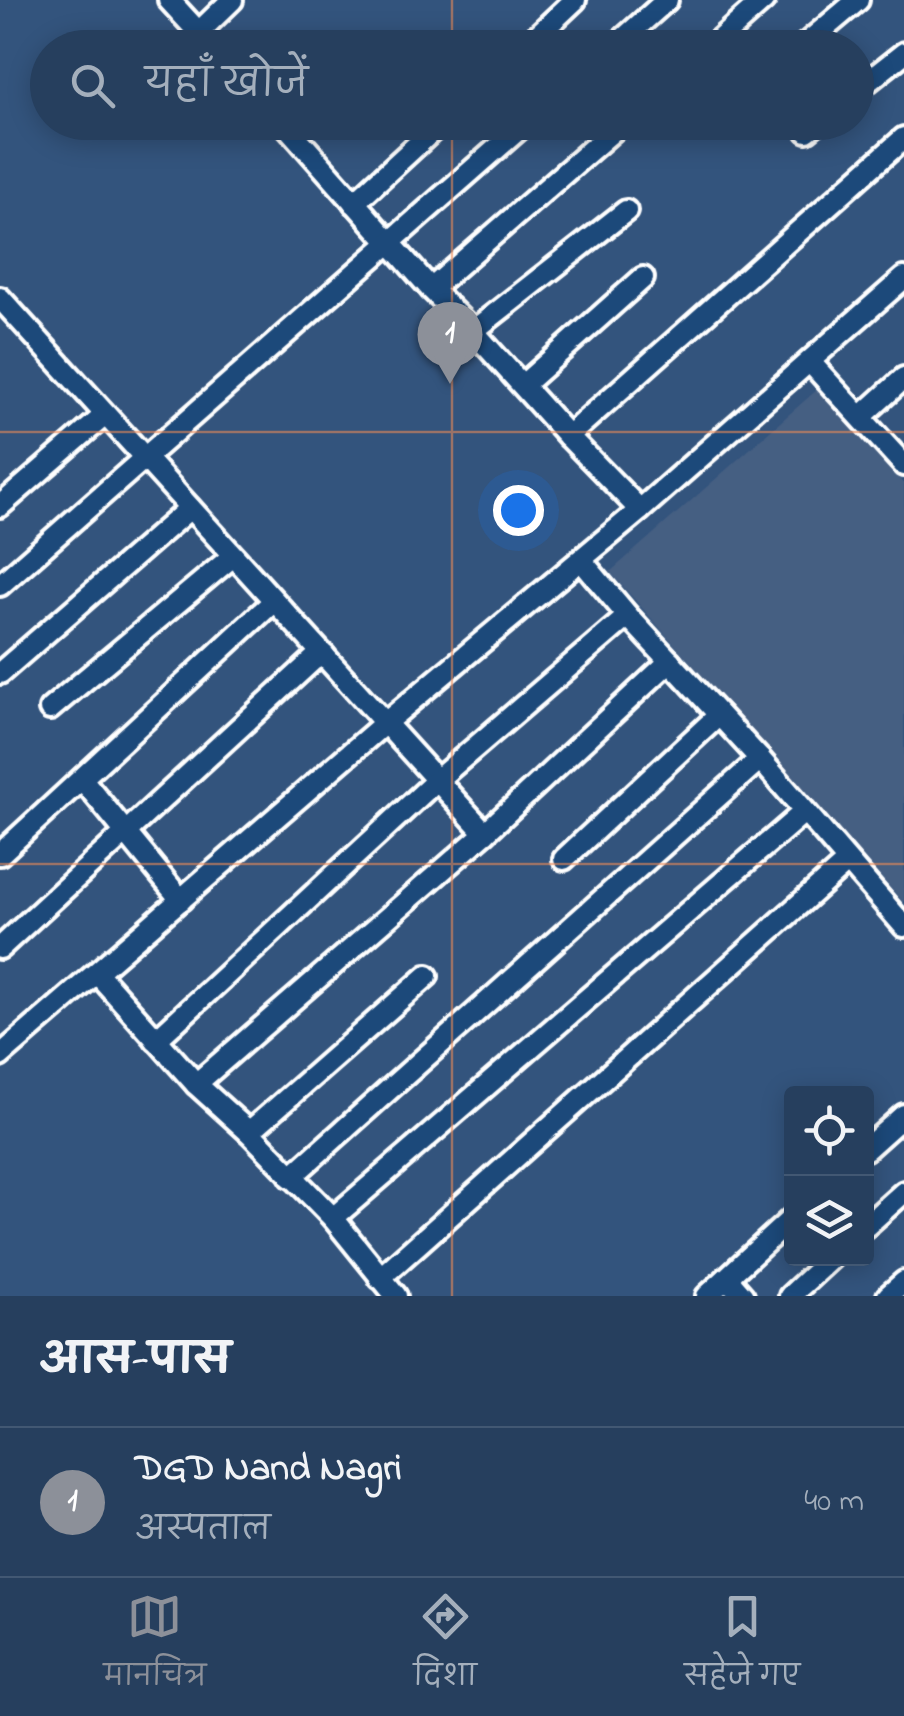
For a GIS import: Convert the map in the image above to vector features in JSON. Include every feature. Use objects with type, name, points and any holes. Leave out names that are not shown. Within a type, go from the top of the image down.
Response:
[{"type":"street","points":[[169,0],[197,30]]},
{"type":"street","points":[[212,30],[232,0]]},
{"type":"street","points":[[544,30],[576,0]]},
{"type":"street","points":[[633,30],[667,0]]},
{"type":"street","points":[[730,30],[764,0]]},
{"type":"street","points":[[822,30],[858,0]]},
{"type":"street","points":[[874,77],[904,53]]},
{"type":"street","points":[[568,436],[904,138]]},
{"type":"street","points":[[299,140],[431,289],[640,510]]},
{"type":"street","points":[[354,203],[422,140]]},
{"type":"street","points":[[0,586],[507,140]]},
{"type":"street","points":[[431,289],[602,140]]},
{"type":"street","points":[[473,331],[626,210]]},
{"type":"street","points":[[523,385],[643,278]]},
{"type":"street","points":[[0,1056],[385,723],[640,510],[904,278]]},
{"type":"street","points":[[0,298],[485,833]]},
{"type":"street","points":[[810,362],[903,461]]},
{"type":"street","points":[[861,418],[904,378]]},
{"type":"street","points":[[0,506],[106,415]]},
{"type":"street","points":[[0,673],[190,508]]},
{"type":"street","points":[[50,709],[233,556]]},
{"type":"street","points":[[581,560],[904,926]]},
{"type":"street","points":[[0,854],[274,601]]},
{"type":"street","points":[[156,1040],[437,780],[628,616]]},
{"type":"street","points":[[0,948],[324,655]]},
{"type":"street","points":[[196,1084],[485,833],[670,661]]},
{"type":"street","points":[[564,859],[719,715]]},
{"type":"street","points":[[292,1177],[760,759]]},
{"type":"street","points":[[82,778],[181,900]]},
{"type":"street","points":[[332,1218],[804,812]]},
{"type":"street","points":[[380,1278],[847,862]]},
{"type":"street","points":[[96,972],[196,1084],[332,1218],[396,1296]]},
{"type":"street","points":[[248,1132],[427,976]]},
{"type":"street","points":[[874,1142],[904,1114]]},
{"type":"street","points":[[874,1219],[904,1192]]},
{"type":"street","points":[[707,1296],[784,1225]]},
{"type":"street","points":[[790,1296],[822,1266]]},
{"type":"street","points":[[726,1278],[744,1296]]},
{"type":"street","points":[[888,1296],[904,1282]]},
{"type":"shaded area","points":[[819,388],[904,484],[904,903],[610,572]]},
{"type":"place","name":"DGD Nand Nagri","points":[[450,384]]}]
